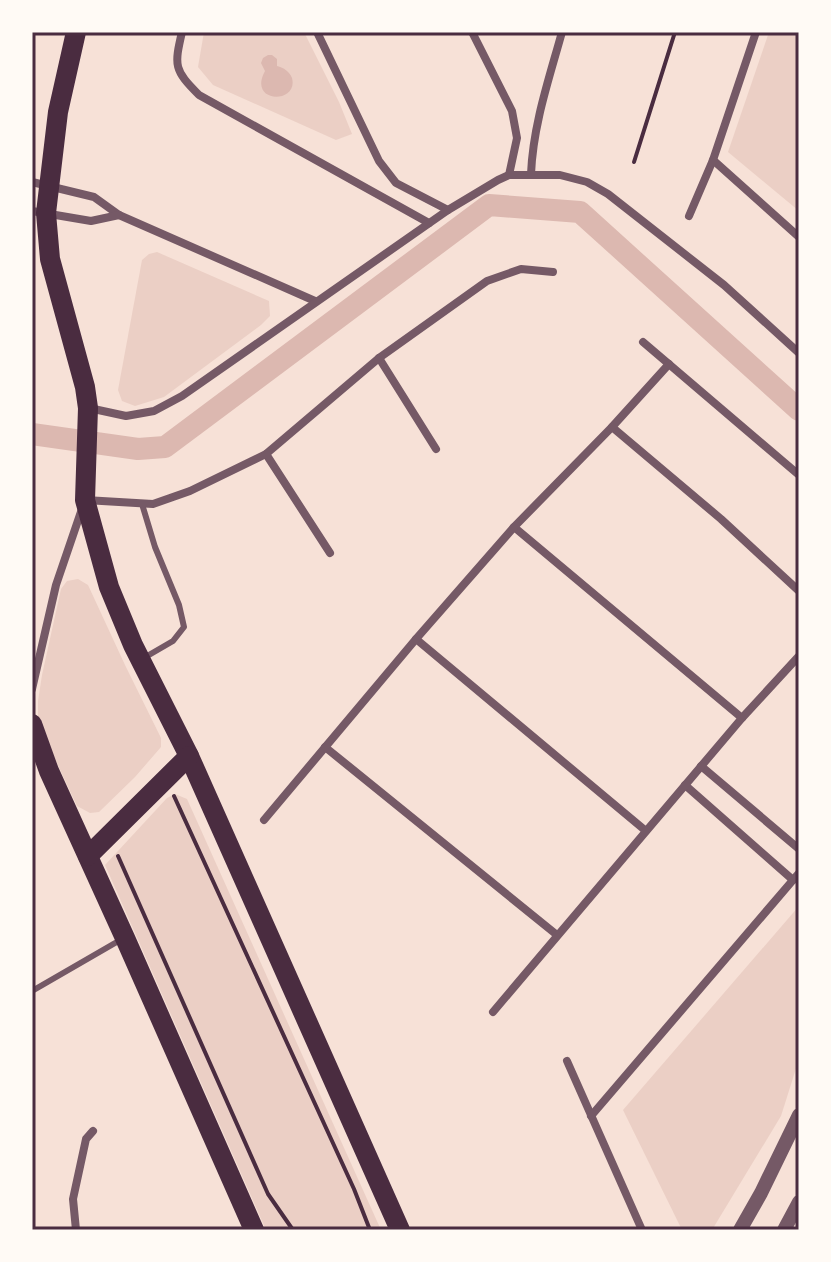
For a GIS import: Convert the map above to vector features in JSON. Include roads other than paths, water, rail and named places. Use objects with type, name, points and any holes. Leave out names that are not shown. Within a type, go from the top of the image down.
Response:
[{"type":"main road","points":[[76,32],[40,183],[39,212],[85,387],[88,408],[85,500],[109,587],[189,756],[400,1230]]},
{"type":"main road","points":[[32,724],[49,771],[254,1230]]},
{"type":"main road","points":[[88,856],[189,756]]},
{"type":"street","points":[[182,32],[176,59],[181,77],[199,95],[429,223]]},
{"type":"street","points":[[317,32],[387,172],[396,183],[448,210]]},
{"type":"street","points":[[472,32],[512,111],[517,138],[509,175]]},
{"type":"street","points":[[531,174],[535,130],[562,32]]},
{"type":"street","points":[[689,216],[713,160],[756,32]]},
{"type":"street","points":[[713,160],[799,237]]},
{"type":"street","points":[[88,408],[126,416],[154,411],[182,396],[448,210],[509,175],[560,175],[587,182],[608,194],[724,285],[799,353]]},
{"type":"street","points":[[40,183],[94,197],[119,215],[315,301]]},
{"type":"street","points":[[39,212],[91,221],[119,215]]},
{"type":"street","points":[[32,689],[56,585],[85,500],[153,504],[190,491],[266,454],[379,358],[487,281],[521,269],[553,272]]},
{"type":"street","points":[[643,342],[799,475]]},
{"type":"street","points":[[379,358],[436,449]]},
{"type":"street","points":[[264,820],[514,527],[669,364]]},
{"type":"street","points":[[612,427],[721,519],[799,591]]},
{"type":"street","points":[[266,454],[330,553]]},
{"type":"street","points":[[514,527],[742,718]]},
{"type":"street","points":[[416,639],[646,831]]},
{"type":"street","points":[[493,1012],[742,718],[799,656]]},
{"type":"street","points":[[325,747],[557,935]]},
{"type":"street","points":[[701,766],[799,849]]},
{"type":"street","points":[[591,1116],[796,876],[685,785]]},
{"type":"street","points":[[567,1061],[642,1230]]},
{"type":"street","points":[[740,1230],[799,1115]]},
{"type":"street","points":[[76,1230],[73,1199],[86,1139],[93,1131]]},
{"type":"street","points":[[784,1230],[799,1202]]},
{"type":"lane","points":[[141,659],[173,641],[184,627],[142,504]]},
{"type":"lane","points":[[32,991],[125,938]]},
{"type":"waterway","points":[[32,434],[138,449],[165,447],[489,205],[580,212],[799,410]]}]
